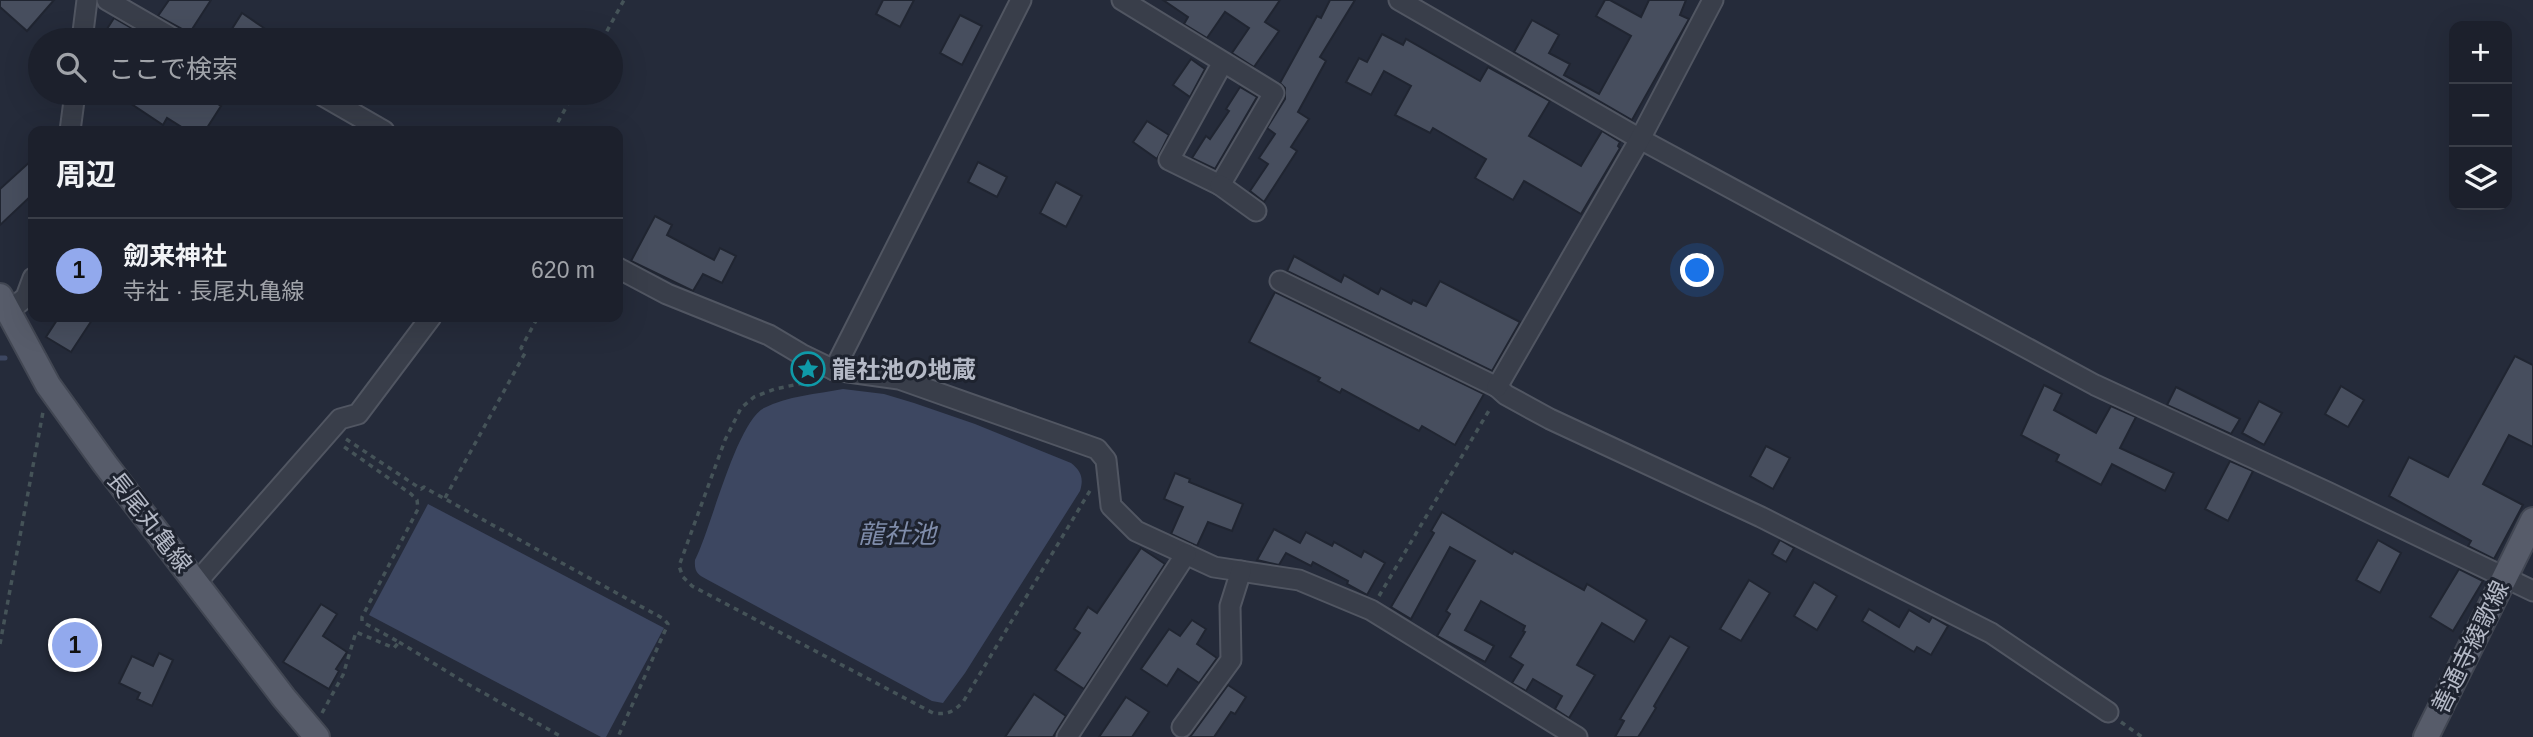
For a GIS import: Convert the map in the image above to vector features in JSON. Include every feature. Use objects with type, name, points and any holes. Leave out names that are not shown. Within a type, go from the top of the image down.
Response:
[{"type":"main road","name":"長尾丸亀線","points":[[4,304],[48,385],[105,464],[313,732]]},
{"type":"main road","name":"善通寺綾歌線","points":[[2426,737],[2533,520]]},
{"type":"street","points":[[84,28],[88,0]]},
{"type":"street","points":[[107,0],[155,28]]},
{"type":"street","points":[[1122,0],[1274,93],[1220,185]]},
{"type":"street","points":[[1399,0],[1640,139],[2095,385],[2533,591]]},
{"type":"street","points":[[1497,387],[1640,139],[1713,0]]},
{"type":"street","points":[[834,370],[1013,4]]},
{"type":"street","points":[[1223,62],[1170,160],[1220,185],[1256,211]]},
{"type":"street","points":[[71,126],[73,105]]},
{"type":"street","points":[[338,105],[375,126]]},
{"type":"street","points":[[623,271],[667,294],[769,335],[801,355],[834,370],[899,379],[1097,449],[1106,460],[1111,506],[1136,531],[1214,567],[1300,580],[1371,610],[1577,737]]},
{"type":"street","points":[[1280,281],[1497,387],[1506,395],[1550,419],[1761,517],[1991,633],[2108,712]]},
{"type":"street","points":[[4,304],[26,297],[28,292]]},
{"type":"street","points":[[196,583],[340,419],[358,414],[427,322]]},
{"type":"street","points":[[1067,737],[1186,554]]},
{"type":"street","points":[[1182,727],[1231,660],[1230,606],[1241,571]]},
{"type":"path","points":[[609,28],[624,0]]},
{"type":"path","points":[[556,126],[567,105]]},
{"type":"path","points":[[444,499],[525,353],[521,348],[535,322]]},
{"type":"path","points":[[834,370],[816,380],[775,389],[754,397],[741,408],[725,440],[678,566],[683,577],[692,586],[933,713],[943,715],[963,702],[1091,488]]},
{"type":"path","points":[[0,644],[48,385]]},
{"type":"path","points":[[1371,610],[1494,402],[1497,387]]},
{"type":"path","points":[[329,431],[421,489],[424,487],[664,619],[668,624],[618,737]]},
{"type":"path","points":[[329,431],[417,500],[418,509],[362,621],[562,737]]},
{"type":"path","points":[[313,732],[343,675],[356,632],[394,648],[398,642]]},
{"type":"path","points":[[2108,712],[2142,737]]},
{"type":"water","name":"龍社池","points":[[843,389],[884,394],[975,424],[1071,463],[1081,475],[1080,491],[965,673],[943,703],[932,701],[699,575],[696,570],[695,560],[725,478],[754,418],[764,408],[782,401]]},
{"type":"water","points":[[428,504],[664,628],[606,737],[601,737],[369,615]]},
{"type":"building","points":[[0,0],[54,0],[27,31],[0,7]]},
{"type":"building","points":[[169,0],[211,0],[193,28],[180,28],[158,16]]},
{"type":"building","points":[[883,0],[914,0],[900,27],[876,14]]},
{"type":"building","points":[[1163,0],[1280,0],[1265,22],[1279,31],[1254,67],[1232,53],[1249,28],[1225,12],[1207,38],[1184,24],[1188,17]]},
{"type":"building","points":[[1330,0],[1355,0],[1320,57],[1326,61],[1298,112],[1309,119],[1291,147],[1297,151],[1264,202],[1250,191],[1268,164],[1259,158],[1275,134],[1267,128],[1285,99],[1285,88],[1280,83],[1317,16],[1321,18]]},
{"type":"building","points":[[1605,0],[1610,0],[1641,17],[1649,0],[1686,0],[1680,15],[1689,19],[1632,120],[1514,52],[1532,20],[1559,35],[1549,53],[1570,64],[1564,75],[1599,94],[1631,36],[1596,16]]},
{"type":"building","points":[[242,13],[264,28],[233,28]]},
{"type":"building","points":[[960,15],[982,26],[962,65],[940,53]]},
{"type":"building","points":[[114,18],[131,28],[108,28]]},
{"type":"building","points":[[1382,34],[1403,45],[1406,39],[1480,81],[1488,67],[1550,101],[1529,136],[1581,166],[1602,131],[1620,142],[1620,148],[1581,214],[1524,181],[1513,200],[1475,178],[1486,159],[1433,128],[1430,133],[1395,115],[1411,86],[1384,71],[1371,95],[1346,82],[1359,58],[1367,62]]},
{"type":"building","points":[[1191,59],[1205,69],[1190,97],[1173,85]]},
{"type":"building","points":[[1240,87],[1257,97],[1215,169],[1192,158],[1206,136],[1210,139],[1229,111],[1226,109]]},
{"type":"building","points":[[133,105],[221,106],[208,126],[180,126],[167,118],[163,125]]},
{"type":"building","points":[[1147,121],[1169,135],[1157,159],[1133,142]]},
{"type":"building","points":[[978,162],[1007,177],[997,197],[968,182]]},
{"type":"building","points":[[28,164],[28,199],[0,225],[0,189]]},
{"type":"building","points":[[1056,182],[1082,196],[1066,227],[1040,213]]},
{"type":"building","points":[[655,216],[672,225],[667,235],[714,260],[720,248],[736,256],[722,283],[703,274],[693,291],[631,261]]},
{"type":"building","points":[[1294,256],[1341,282],[1344,275],[1378,294],[1381,288],[1411,304],[1413,300],[1426,306],[1440,281],[1520,322],[1492,371],[1287,271]]},
{"type":"building","points":[[1275,292],[1484,394],[1455,445],[1422,426],[1419,431],[1342,389],[1340,393],[1318,381],[1320,378],[1249,342]]},
{"type":"building","points":[[56,322],[91,322],[71,352],[46,337]]},
{"type":"building","points":[[2515,356],[2533,365],[2533,447],[2509,435],[2483,484],[2523,505],[2494,559],[2468,546],[2471,541],[2389,496],[2409,457],[2448,477]]},
{"type":"building","points":[[2044,385],[2062,394],[2054,410],[2096,433],[2111,406],[2136,417],[2120,448],[2174,473],[2165,491],[2112,464],[2101,485],[2056,461],[2059,455],[2021,435]]},
{"type":"building","points":[[2341,386],[2364,400],[2348,427],[2325,414]]},
{"type":"building","points":[[2176,387],[2240,419],[2231,434],[2167,405]]},
{"type":"building","points":[[2259,401],[2282,413],[2264,445],[2242,433]]},
{"type":"building","points":[[1766,446],[1790,458],[1773,489],[1750,476]]},
{"type":"building","points":[[2230,461],[2253,471],[2228,521],[2205,509]]},
{"type":"building","points":[[1175,473],[1190,479],[1189,482],[1243,504],[1232,531],[1208,522],[1197,546],[1171,534],[1183,507],[1164,499]]},
{"type":"building","points":[[1442,512],[1512,554],[1514,551],[1584,590],[1587,584],[1647,620],[1634,642],[1602,623],[1577,665],[1595,675],[1569,718],[1555,709],[1562,696],[1533,679],[1526,691],[1512,683],[1523,665],[1510,657],[1525,632],[1525,626],[1481,601],[1465,630],[1494,646],[1485,662],[1437,636],[1450,614],[1446,611],[1475,561],[1450,547],[1411,619],[1391,607],[1434,533],[1431,531]]},
{"type":"building","points":[[1274,529],[1300,543],[1306,532],[1332,546],[1334,542],[1361,557],[1364,551],[1385,563],[1367,595],[1313,562],[1311,566],[1286,553],[1279,565],[1257,560]]},
{"type":"building","points":[[1780,540],[1794,548],[1786,562],[1772,554]]},
{"type":"building","points":[[2378,540],[2401,553],[2380,593],[2356,580]]},
{"type":"building","points":[[1141,548],[1165,564],[1084,689],[1055,670],[1080,633],[1074,629],[1088,607],[1097,613]]},
{"type":"building","points":[[2459,569],[2483,581],[2453,631],[2430,617]]},
{"type":"building","points":[[1749,580],[1770,593],[1741,641],[1720,629]]},
{"type":"building","points":[[1814,582],[1837,596],[1817,630],[1794,616]]},
{"type":"building","points":[[321,604],[337,614],[323,636],[347,652],[336,669],[339,671],[329,689],[283,662]]},
{"type":"building","points":[[1869,609],[1899,627],[1909,610],[1929,622],[1932,617],[1948,626],[1931,655],[1917,647],[1914,652],[1862,621]]},
{"type":"building","points":[[1192,620],[1206,629],[1197,644],[1217,658],[1199,683],[1178,669],[1167,686],[1141,669],[1169,629],[1180,636]]},
{"type":"building","points":[[1670,636],[1689,647],[1654,706],[1656,708],[1638,737],[1615,737],[1624,721],[1620,719]]},
{"type":"building","points":[[159,653],[173,660],[152,706],[137,699],[140,693],[119,683],[132,656],[153,666]]},
{"type":"building","points":[[1228,685],[1246,697],[1235,714],[1231,712],[1214,737],[1190,737]]},
{"type":"building","points":[[1034,694],[1066,716],[1053,737],[1005,737]]},
{"type":"building","points":[[1126,697],[1149,712],[1132,737],[1099,737]]},
{"type":"waterway","points":[[0,358],[5,358]]},
{"type":"place","name":"龍社池の地蔵","points":[[808,369]]},
{"type":"place","name":"劒来神社","points":[[75,645]]}]
